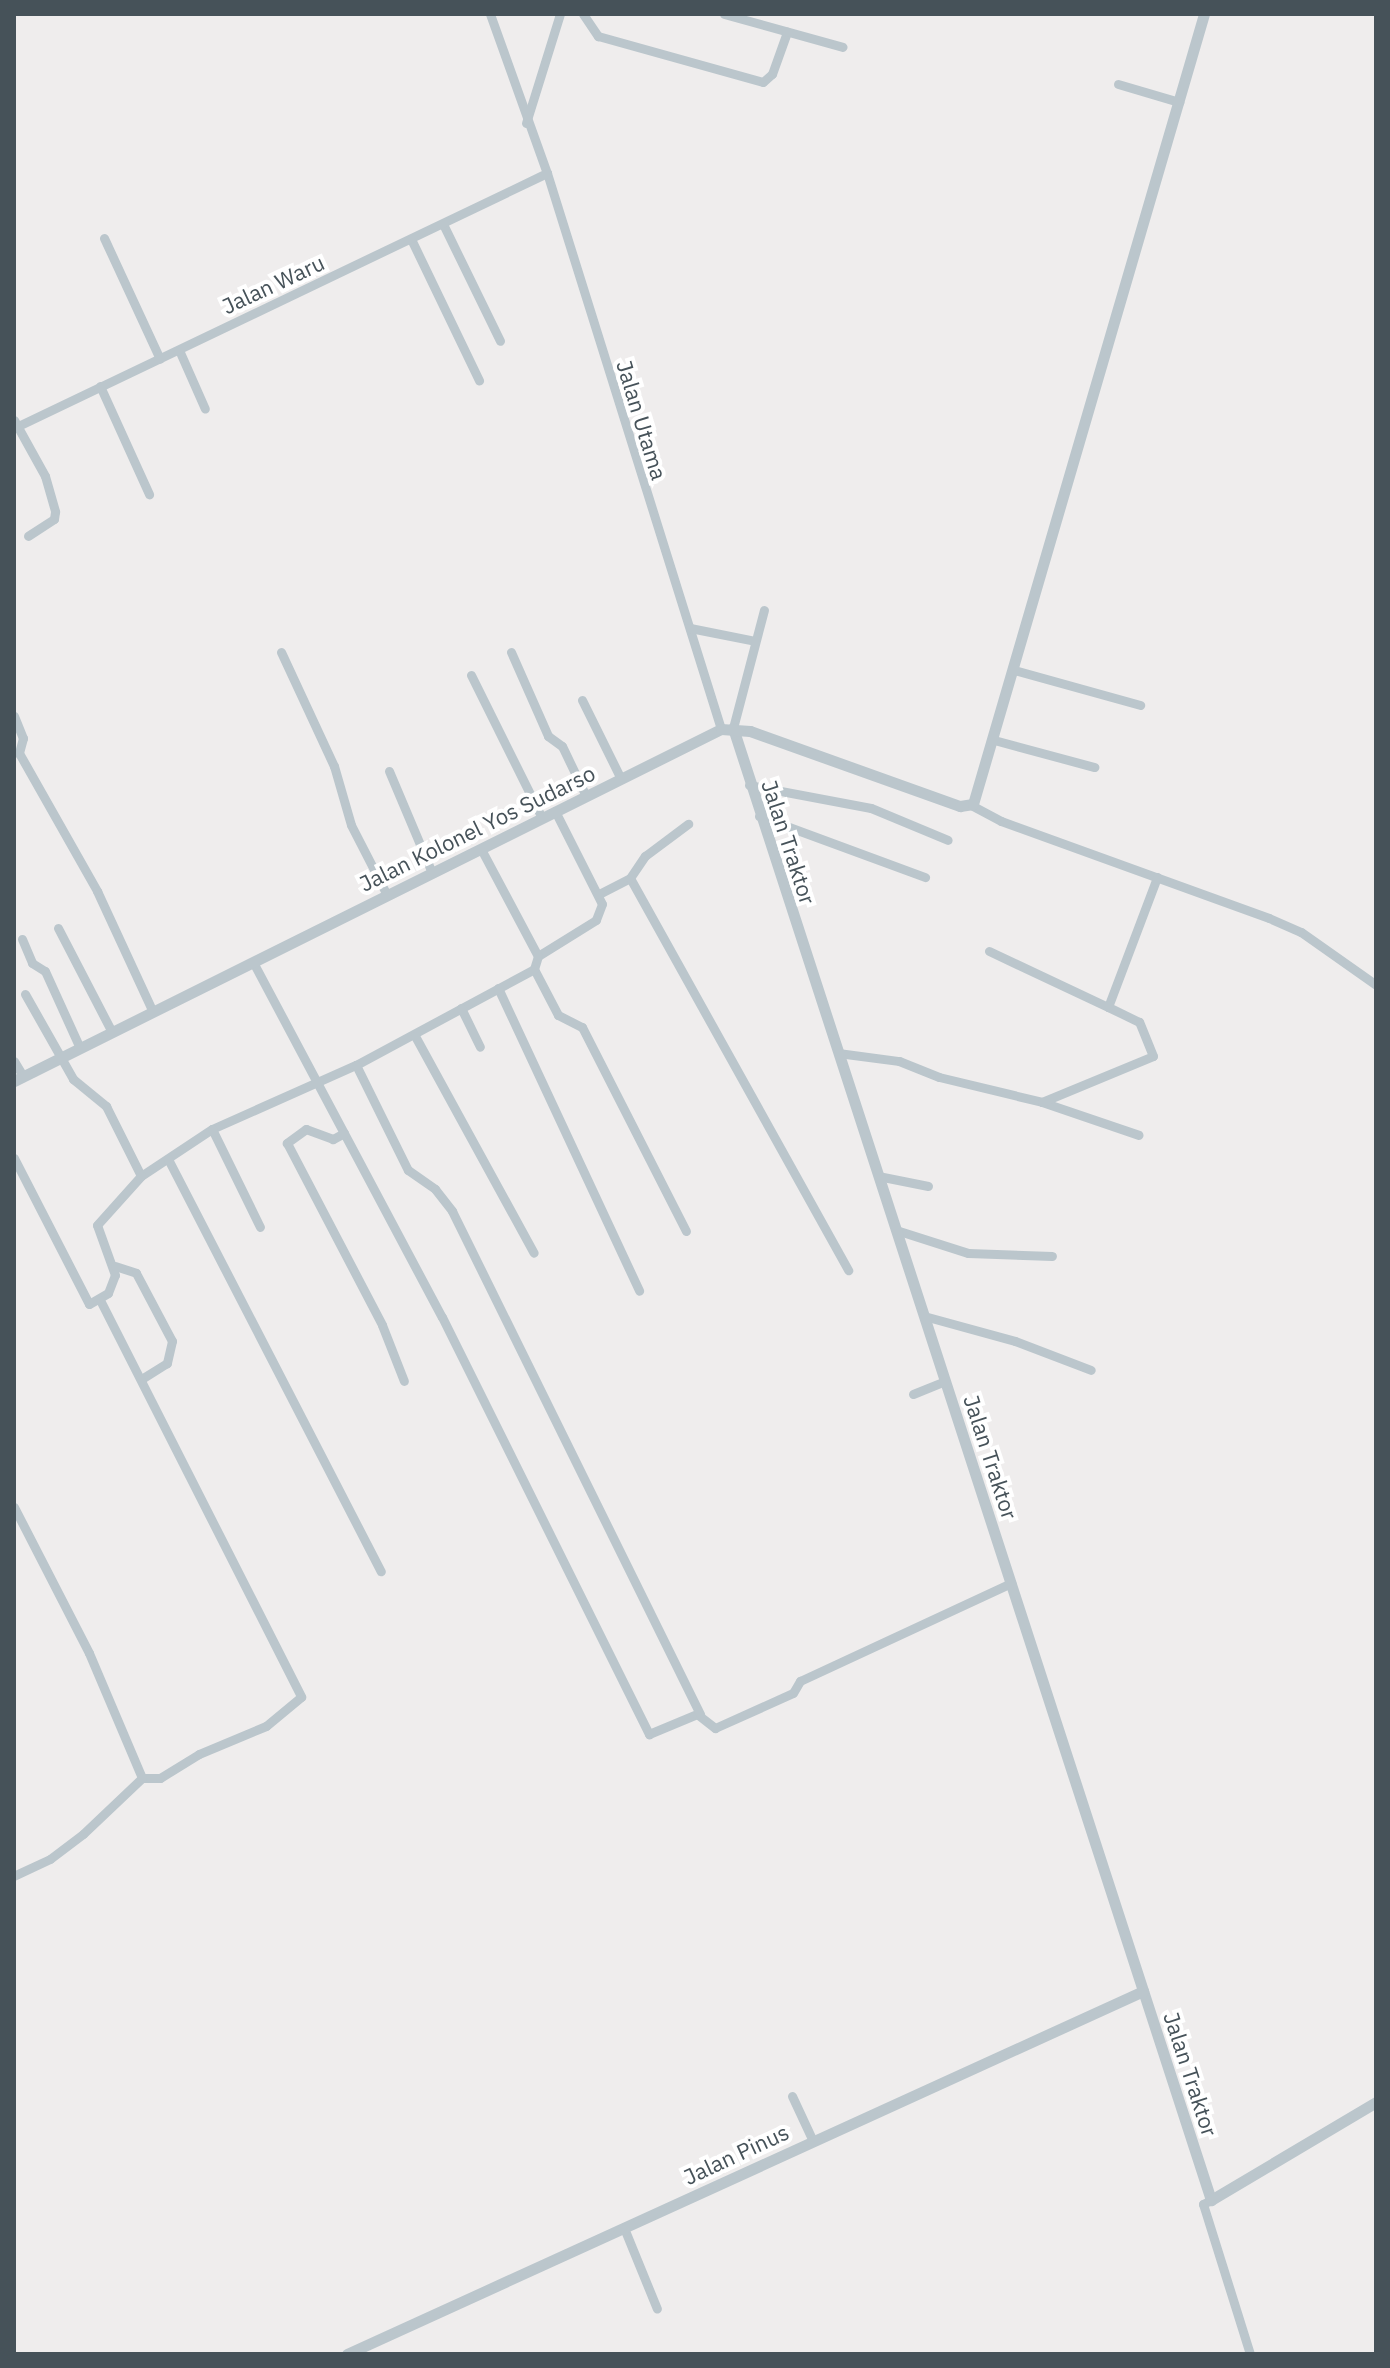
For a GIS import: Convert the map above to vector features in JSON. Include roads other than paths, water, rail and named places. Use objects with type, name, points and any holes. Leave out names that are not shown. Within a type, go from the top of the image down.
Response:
[{"type":"street","name":"Jalan Utama","points":[[490,14],[526,123],[547,173],[690,628],[727,728]]},
{"type":"street","points":[[526,123],[560,14]]},
{"type":"street","points":[[583,14],[598,36],[763,82],[772,74],[787,32]]},
{"type":"street","points":[[724,14],[843,47]]},
{"type":"street","points":[[971,805],[994,740],[1204,14]]},
{"type":"street","points":[[1118,84],[1179,102]]},
{"type":"street","name":"Jalan Waru","points":[[15,425],[179,350],[547,173]]},
{"type":"street","points":[[443,224],[500,341]]},
{"type":"street","points":[[104,238],[160,359]]},
{"type":"street","points":[[411,239],[479,380]]},
{"type":"street","points":[[179,350],[205,409]]},
{"type":"street","points":[[100,386],[149,494]]},
{"type":"street","points":[[15,425],[45,476],[55,512],[54,519],[28,536]]},
{"type":"street","points":[[764,610],[727,728],[971,805],[1301,932],[1376,985]]},
{"type":"street","points":[[690,628],[755,641]]},
{"type":"street","points":[[281,652],[334,766],[351,825],[387,895]]},
{"type":"street","points":[[511,652],[548,736],[562,746],[586,796]]},
{"type":"street","points":[[1014,670],[1140,705]]},
{"type":"street","points":[[471,675],[542,818]]},
{"type":"street","points":[[582,700],[621,779]]},
{"type":"street","points":[[14,716],[23,738],[19,753],[97,891],[153,1012]]},
{"type":"street","name":"Jalan Kolonel Yos Sudarso","points":[[19,1078],[727,728]]},
{"type":"street","name":"Jalan Traktor","points":[[727,728],[838,1053],[1211,2200]]},
{"type":"street","points":[[994,740],[1094,767]]},
{"type":"street","points":[[389,771],[432,873]]},
{"type":"street","points":[[749,785],[871,808],[948,840]]},
{"type":"street","points":[[555,811],[602,904],[596,920],[538,956],[534,969],[558,1015],[582,1027],[686,1231]]},
{"type":"street","points":[[759,816],[925,877]]},
{"type":"street","points":[[599,894],[630,878],[645,856],[688,824]]},
{"type":"street","points":[[481,849],[538,956]]},
{"type":"street","points":[[1108,1007],[1157,877]]},
{"type":"street","points":[[630,878],[848,1270]]},
{"type":"street","points":[[58,928],[112,1032]]},
{"type":"street","points":[[22,939],[32,963],[45,971],[80,1048]]},
{"type":"street","points":[[989,951],[1139,1022],[1153,1056],[1042,1102]]},
{"type":"street","points":[[253,962],[543,1516],[647,1732],[654,1734],[700,1714]]},
{"type":"street","points":[[14,1158],[88,1303],[100,1300],[114,1286],[115,1266],[97,1225],[107,1208],[141,1176],[212,1129],[415,1036],[534,969]]},
{"type":"street","points":[[498,988],[639,1291]]},
{"type":"street","points":[[25,994],[76,1082],[106,1106],[141,1176]]},
{"type":"street","points":[[461,1008],[480,1047]]},
{"type":"street","points":[[415,1036],[534,1253]]},
{"type":"street","points":[[838,1053],[899,1061],[939,1077],[1042,1102],[1139,1135]]},
{"type":"street","points":[[14,1061],[19,1078]]},
{"type":"street","points":[[356,1065],[408,1170],[435,1189],[452,1211],[700,1714],[715,1728],[793,1693],[800,1681],[1011,1583]]},
{"type":"street","points":[[212,1129],[260,1227]]},
{"type":"street","points":[[344,1133],[333,1139],[306,1129],[287,1143],[382,1325],[404,1381]]},
{"type":"street","points":[[168,1159],[381,1571]]},
{"type":"street","points":[[878,1176],[928,1186]]},
{"type":"street","points":[[896,1230],[968,1253],[1052,1256]]},
{"type":"street","points":[[115,1266],[141,1279],[172,1341],[167,1363],[143,1378]]},
{"type":"street","points":[[14,1876],[61,1851],[142,1778],[160,1778],[199,1754],[266,1726],[301,1697],[143,1378],[100,1300]]},
{"type":"street","points":[[924,1316],[1015,1341],[1091,1370]]},
{"type":"street","points":[[913,1394],[945,1381]]},
{"type":"street","points":[[14,1507],[89,1653],[142,1778]]},
{"type":"street","name":"Jalan Pinus","points":[[347,2354],[1143,1991]]},
{"type":"street","points":[[792,2096],[813,2141]]},
{"type":"street","points":[[1250,2354],[1203,2204],[1376,2102]]},
{"type":"street","points":[[624,2228],[657,2309]]}]
